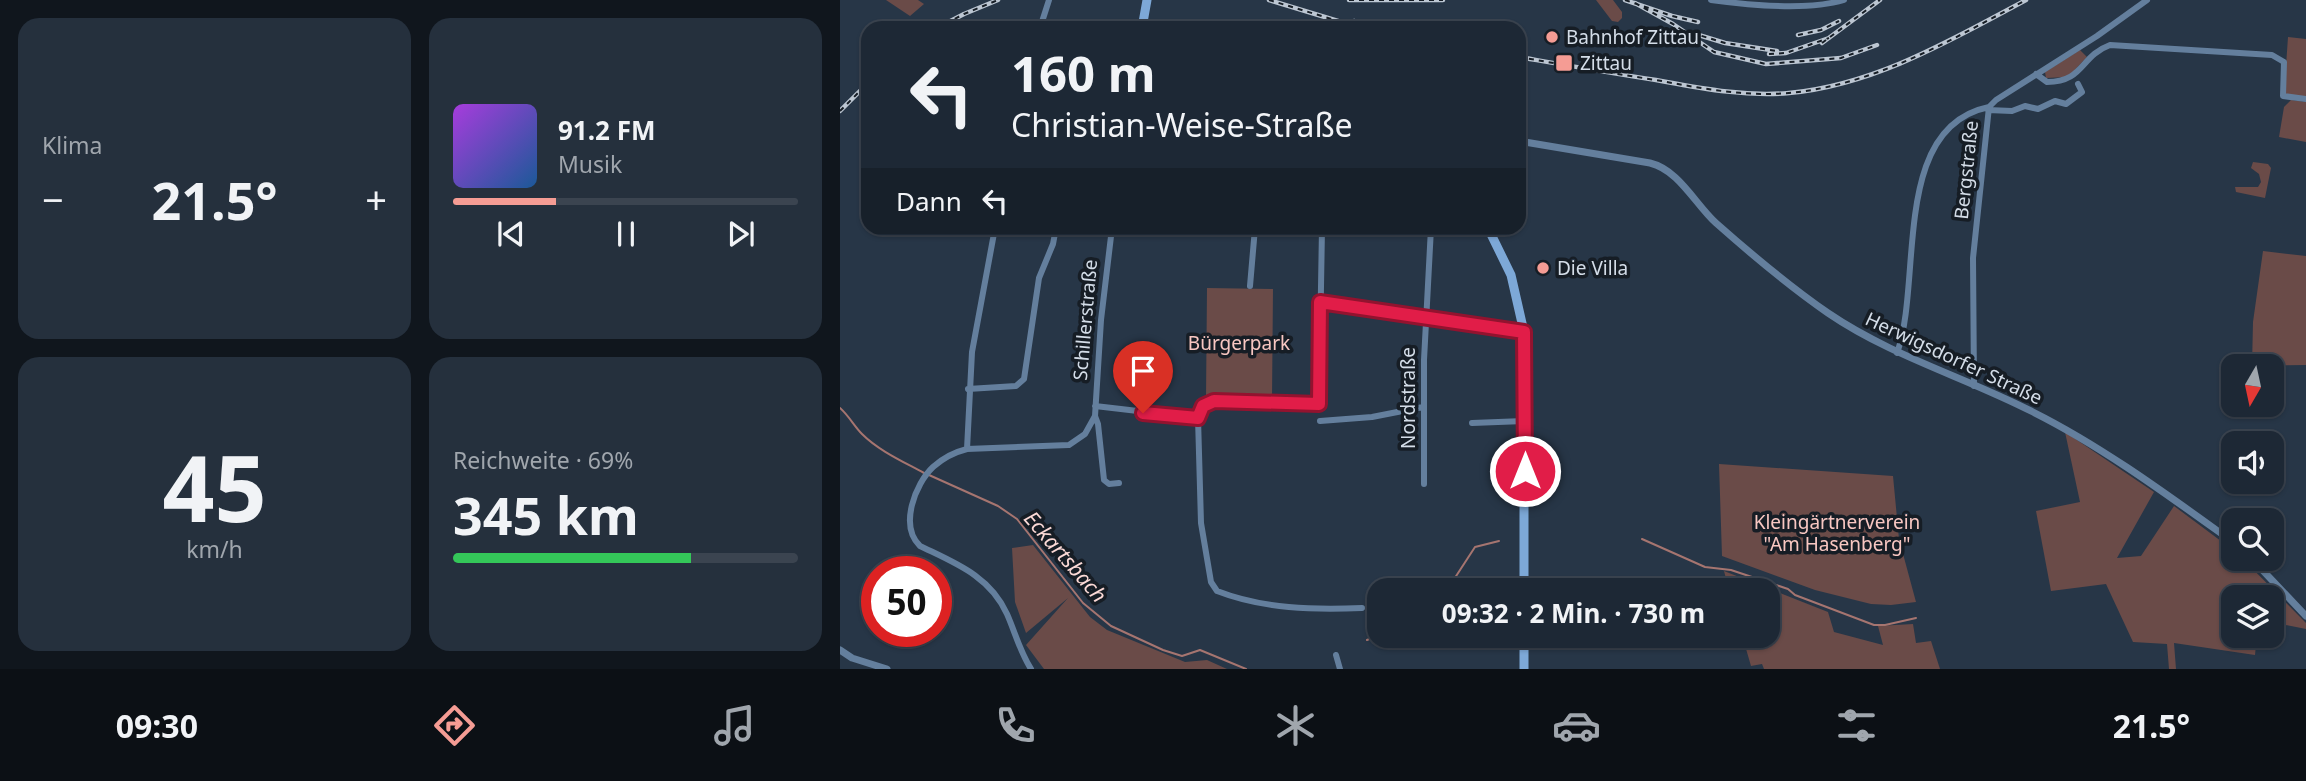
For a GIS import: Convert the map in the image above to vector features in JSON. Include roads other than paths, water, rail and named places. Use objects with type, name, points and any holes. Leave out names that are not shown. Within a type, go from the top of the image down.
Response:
[{"type":"main road","points":[[1143,21],[1147,0]]},
{"type":"main road","points":[[1491,235],[1511,275],[1524,332],[1524,578]]},
{"type":"main road","points":[[1524,648],[1524,669]]},
{"type":"street","points":[[1042,21],[1049,0]]},
{"type":"street","points":[[1711,0],[1821,4],[1844,0]]},
{"type":"street","name":"Bergstraße","points":[[1974,386],[1973,258],[1988,108],[2147,0]]},
{"type":"street","points":[[2036,74],[2047,82],[2064,81],[2076,74],[2094,54],[2110,45],[2272,55],[2284,62],[2283,96],[2306,99]]},
{"type":"street","points":[[1897,353],[1904,333],[1909,294],[1917,195],[1926,163],[1937,144],[1953,124],[1978,110],[1988,108],[2012,111],[2025,106],[2038,109],[2055,101],[2066,104],[2082,92],[2078,84]]},
{"type":"street","name":"Herwigsdorfer Straße","points":[[1526,142],[1650,163],[1664,168],[1714,222],[1794,287],[1859,333],[1897,353],[2019,404],[2066,430],[2221,534]]},
{"type":"street","points":[[967,449],[972,352],[994,235]]},
{"type":"street","points":[[968,389],[1016,386],[1024,379],[1038,278],[1055,235]]},
{"type":"street","name":"Schillerstraße","points":[[1111,235],[1095,416],[1101,443],[1104,480],[1109,484],[1119,483]]},
{"type":"street","points":[[1250,286],[1254,235]]},
{"type":"street","points":[[1322,235],[1319,404],[1210,402],[1200,409],[1201,523],[1212,582],[1217,591],[1248,601],[1278,606],[1363,608]]},
{"type":"street","name":"Nordstraße","points":[[1424,484],[1425,317],[1431,235]]},
{"type":"street","points":[[1320,302],[1524,332]]},
{"type":"street","points":[[1095,406],[1198,418]]},
{"type":"street","points":[[1320,421],[1372,417],[1423,408]]},
{"type":"street","points":[[1031,669],[1004,606],[991,587],[970,570],[920,546],[913,540],[908,517],[924,478],[941,461],[967,449],[1069,445],[1085,434],[1095,416]]},
{"type":"street","points":[[1472,423],[1524,421]]},
{"type":"street","points":[[2263,571],[2306,616]]},
{"type":"street","points":[[840,650],[852,658],[887,669]]},
{"type":"street","points":[[1336,655],[1340,669]]},
{"type":"waterway","name":"Eckartsbach","points":[[840,408],[876,446],[924,473]]},
{"type":"waterway","name":"Eckartsbach","points":[[929,475],[998,506],[1017,519],[1083,603],[1111,626],[1163,650],[1182,656],[1200,650],[1246,669]]},
{"type":"waterway","points":[[1642,539],[1705,567],[1731,570],[1788,589],[1795,595],[1874,625],[1916,618]]},
{"type":"waterway","points":[[1455,578],[1475,547],[1499,541]]},
{"type":"railway","points":[[950,21],[998,0]]},
{"type":"railway","points":[[1269,0],[1338,21]]},
{"type":"railway","points":[[1349,0],[1443,0]]},
{"type":"railway","points":[[1625,0],[1698,22]]},
{"type":"railway","points":[[1822,43],[1880,0]]},
{"type":"railway","points":[[1526,58],[1722,91],[1789,93],[1852,81],[1882,71],[1941,45],[2026,0]]},
{"type":"railway","points":[[1635,3],[1673,24],[1714,52],[1766,64],[1841,58],[1877,45]]},
{"type":"railway","points":[[1798,35],[1821,30],[1839,21]]},
{"type":"railway","points":[[1692,33],[1725,43],[1777,51]]},
{"type":"railway","points":[[1769,54],[1786,53],[1829,38]]},
{"type":"railway","points":[[840,111],[861,90]]},
{"type":"place","name":"Bahnhof Zittau","points":[[1552,37]]},
{"type":"place","name":"Zittau","points":[[1564,63]]},
{"type":"place","name":"Die Villa","points":[[1543,268]]},
{"type":"park label","name":"Bürgerpark","points":[[1239,343]]},
{"type":"park label","name":"Kleingärtnerverein \"Am Hasenberg\"","points":[[1837,533]]}]
